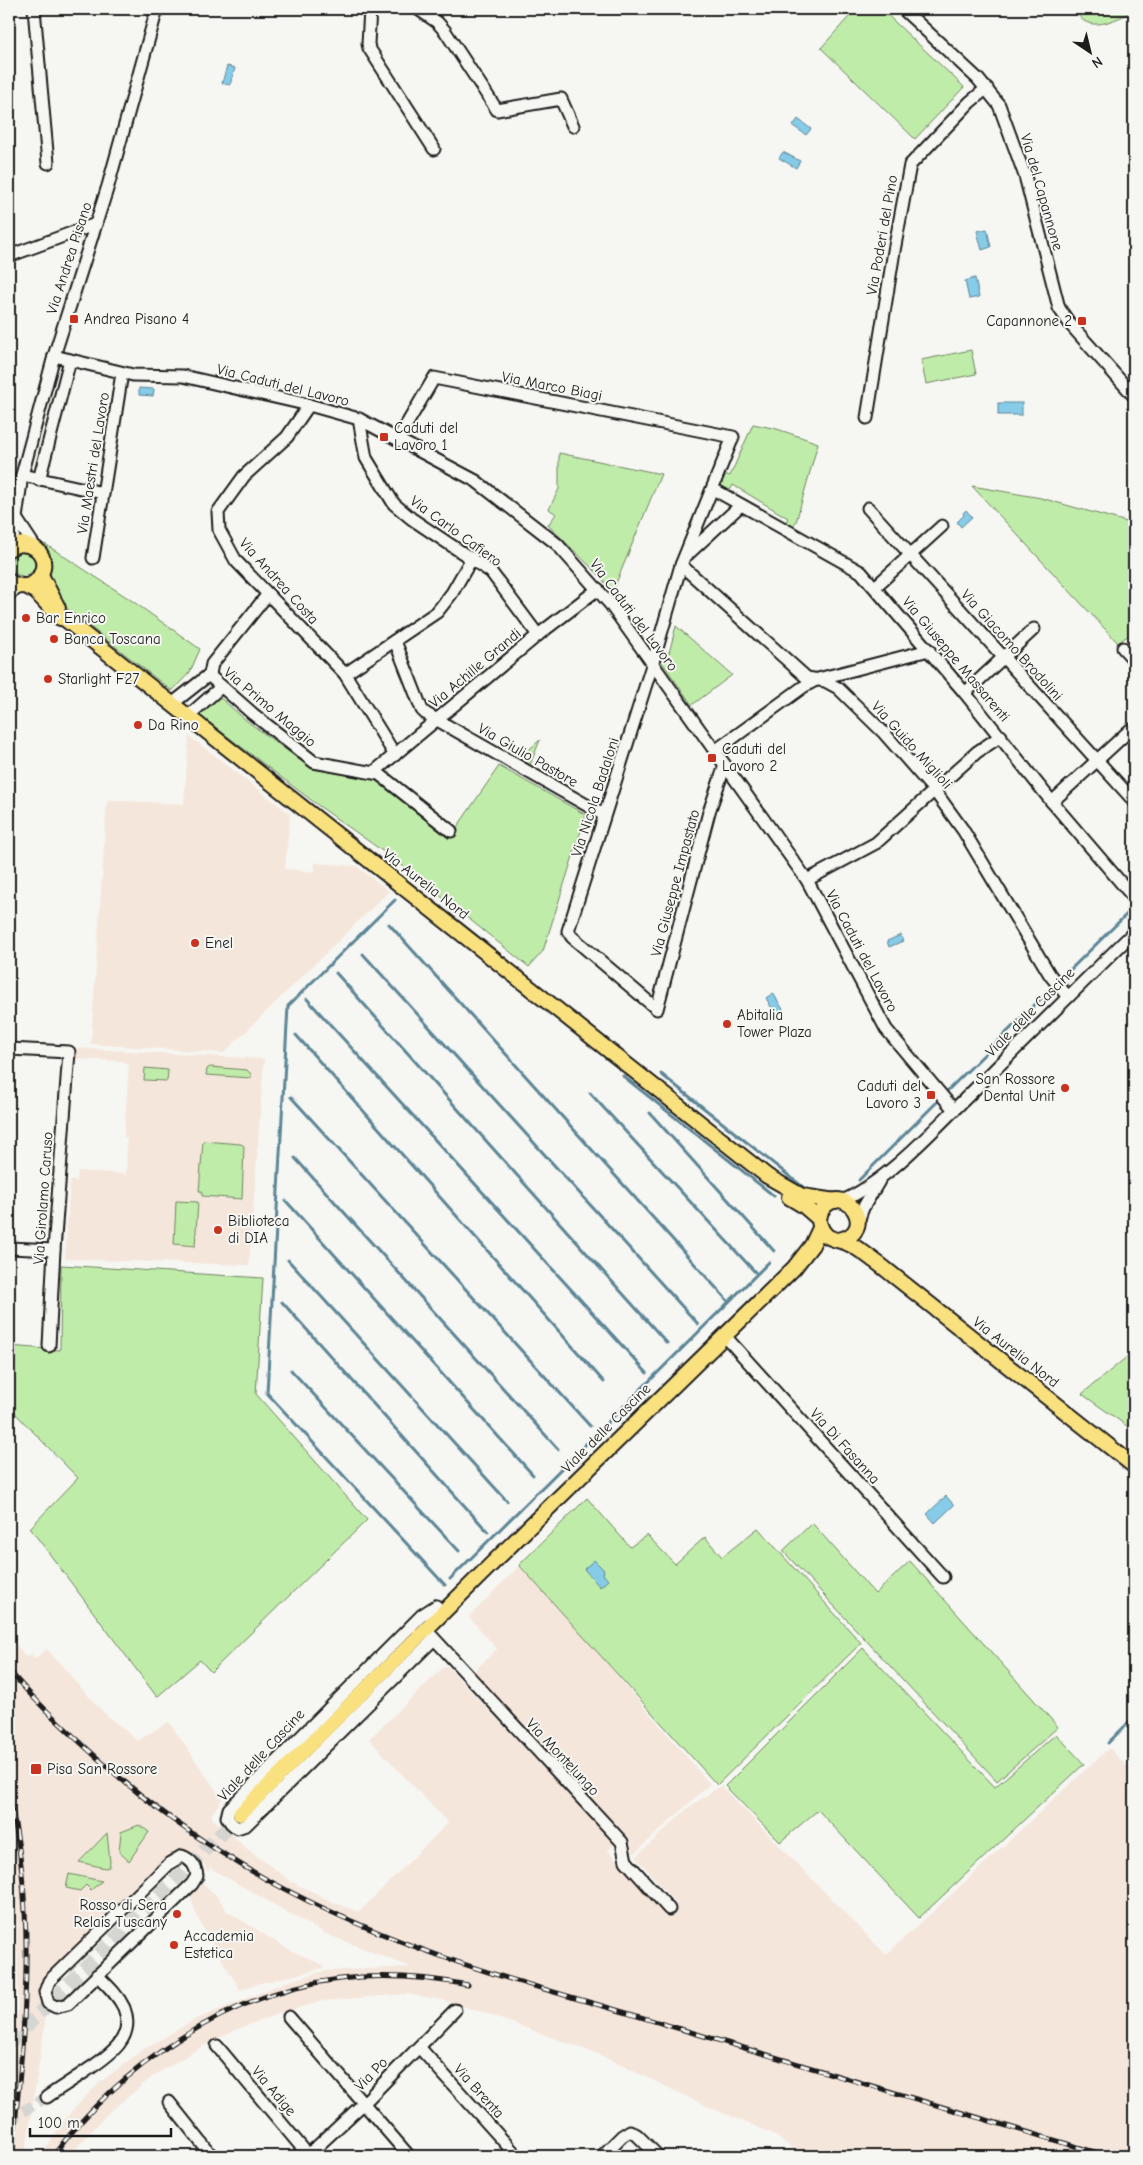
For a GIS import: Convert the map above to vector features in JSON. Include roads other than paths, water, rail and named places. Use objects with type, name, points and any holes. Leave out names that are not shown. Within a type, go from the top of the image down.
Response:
[{"type":"main road","points":[[10,548],[22,544],[37,550],[43,562],[41,575],[34,582],[18,584]]},
{"type":"main road","points":[[41,575],[64,619]]},
{"type":"main road","name":"Via Aurelia Nord","points":[[18,584],[36,592],[60,618],[64,619],[172,704],[767,1176],[805,1197],[838,1201]]},
{"type":"main road","name":"Via Aurelia Nord","points":[[767,1176],[779,1190],[820,1223]]},
{"type":"main road","points":[[838,1201],[852,1206],[858,1216],[857,1224],[850,1236],[836,1239],[826,1235],[820,1223],[824,1207],[838,1201]]},
{"type":"main road","name":"Viale delle Cascine","points":[[794,1268],[815,1239],[820,1223]]},
{"type":"main road","name":"Via Aurelia Nord","points":[[857,1224],[860,1238],[879,1264]]},
{"type":"main road","name":"Via Aurelia Nord","points":[[836,1239],[858,1249],[879,1264],[1134,1466]]},
{"type":"main road","name":"Viale delle Cascine","points":[[240,1814],[430,1634],[443,1612],[724,1335],[794,1268],[836,1239]]},
{"type":"street","points":[[34,9],[48,163]]},
{"type":"street","name":"Via Andrea Pisano","points":[[10,548],[22,476],[54,356],[96,224],[157,9]]},
{"type":"street","points":[[370,9],[369,48],[434,149]]},
{"type":"street","points":[[418,9],[428,12],[445,31],[497,110],[561,99],[573,126]]},
{"type":"street","name":"Via del Capannone","points":[[903,9],[987,88],[1003,112],[1019,158],[1059,308],[1070,324],[1134,396]]},
{"type":"street","name":"Via Poderi del Pino","points":[[867,418],[910,165],[970,102],[987,88]]},
{"type":"street","points":[[9,256],[96,224]]},
{"type":"street","name":"Via Caduti del Lavoro","points":[[54,356],[122,373],[183,376],[309,405],[359,419],[476,481],[552,540],[598,589],[807,880],[886,1029],[951,1106]]},
{"type":"street","points":[[39,480],[70,360]]},
{"type":"street","name":"Via Maestri del Lavoro","points":[[94,558],[122,373]]},
{"type":"street","name":"Via Marco Biagi","points":[[398,439],[434,378],[733,437]]},
{"type":"street","name":"Via Andrea Costa","points":[[309,405],[287,437],[244,476],[218,512],[219,530],[226,546],[236,561],[345,674],[394,755]]},
{"type":"street","points":[[39,413],[55,417]]},
{"type":"street","name":"Via Carlo Cafiero","points":[[359,419],[366,458],[394,504],[412,519],[472,558],[496,577],[538,635]]},
{"type":"street","name":"Via Nicola Badaloni","points":[[657,1009],[568,934],[682,561],[733,437]]},
{"type":"street","points":[[22,476],[103,493]]},
{"type":"street","name":"Via Giuseppe Massarenti","points":[[713,489],[861,572],[929,650],[1001,736],[1052,802],[1134,898]]},
{"type":"street","points":[[682,561],[741,505]]},
{"type":"street","name":"Via Giacomo Brodolini","points":[[868,508],[1134,801]]},
{"type":"street","points":[[16,518],[37,550]]},
{"type":"street","points":[[875,587],[942,526]]},
{"type":"street","points":[[345,674],[440,608],[452,593],[472,558]]},
{"type":"street","name":"Via Guido Miglioli","points":[[682,561],[807,678],[818,679],[838,688],[884,733],[934,790],[962,830],[1052,978],[1064,993]]},
{"type":"street","points":[[9,594],[18,584]]},
{"type":"street","name":"Via Achille Grandi","points":[[374,772],[538,635],[598,589]]},
{"type":"street","name":"Via Primo Maggio","points":[[268,594],[212,664],[210,674],[221,688],[314,762],[374,772],[386,779],[451,831]]},
{"type":"street","points":[[965,693],[1034,629]]},
{"type":"street","name":"Via Giulio Pastore","points":[[395,641],[422,710],[436,721],[604,815]]},
{"type":"street","points":[[1122,648],[1134,660]]},
{"type":"street","points":[[715,751],[803,687],[818,679],[929,650]]},
{"type":"street","points":[[172,704],[210,674]]},
{"type":"street","points":[[188,717],[221,688]]},
{"type":"street","points":[[1052,802],[1130,730]]},
{"type":"street","points":[[807,880],[876,843],[977,752],[1001,736]]},
{"type":"street","name":"Via Giuseppe Impastato","points":[[657,1009],[709,812],[724,765]]},
{"type":"street","name":"Viale delle Cascine","points":[[838,1201],[859,1192],[881,1177],[1064,993],[1134,932]]},
{"type":"street","name":"Via Girolamo Caruso","points":[[9,1049],[69,1052],[54,1250],[49,1346]]},
{"type":"street","name":"Viale delle Cascine","points":[[857,1224],[863,1208],[881,1177]]},
{"type":"street","points":[[9,1248],[54,1250]]},
{"type":"street","name":"Via Di Fasanna","points":[[724,1335],[943,1576]]},
{"type":"street","name":"Viale delle Cascine","points":[[430,1634],[246,1826],[237,1828],[231,1824],[227,1817],[229,1809],[338,1698],[422,1615],[436,1606],[443,1612]]},
{"type":"street","name":"Via Montelungo","points":[[430,1634],[622,1842],[626,1861],[669,1909]]},
{"type":"street","points":[[182,1856],[191,1860],[196,1869],[197,1876],[194,1880],[97,1975],[64,2006],[56,2008],[46,2001],[44,1992],[49,1981],[175,1859],[182,1856]]},
{"type":"street","points":[[48,2097],[111,2054],[120,2044],[125,2034],[126,2021],[123,2006],[97,1975]]},
{"type":"street","name":"Via Po","points":[[308,2156],[363,2104],[455,2010]]},
{"type":"street","points":[[289,2017],[409,2156]]},
{"type":"street","name":"Via Adige","points":[[217,2046],[308,2156]]},
{"type":"street","name":"Via Brenta","points":[[419,2047],[517,2156]]},
{"type":"street","points":[[169,2102],[212,2156]]},
{"type":"street","points":[[602,2156],[622,2136],[630,2131],[637,2135],[658,2156]]},
{"type":"water","points":[[227,66],[235,68],[230,85],[222,83]]},
{"type":"water","points":[[798,119],[811,129],[806,135],[793,126]]},
{"type":"water","points":[[783,152],[800,161],[796,168],[779,158]]},
{"type":"water","points":[[987,229],[991,247],[982,250],[977,231]]},
{"type":"water","points":[[975,278],[979,297],[969,299],[965,281]]},
{"type":"water","points":[[139,388],[154,389],[153,396],[139,395]]},
{"type":"water","points":[[998,403],[1022,403],[1022,415],[998,415]]},
{"type":"water","points":[[966,510],[972,517],[961,527],[957,522]]},
{"type":"water","points":[[901,935],[903,941],[889,947],[887,941]]},
{"type":"water","points":[[773,993],[784,1011],[776,1016],[766,998]]},
{"type":"water","points":[[946,1496],[954,1505],[935,1523],[927,1514]]},
{"type":"water","points":[[594,1560],[604,1570],[603,1574],[608,1580],[600,1587],[584,1569]]},
{"type":"waterway","points":[[395,900],[288,1006],[267,1393],[445,1585]]},
{"type":"waterway","points":[[944,1094],[1133,908]]},
{"type":"waterway","points":[[389,924],[727,1300]]},
{"type":"waterway","points":[[363,954],[698,1324]]},
{"type":"waterway","points":[[336,973],[667,1343]]},
{"type":"waterway","points":[[307,999],[647,1373]]},
{"type":"waterway","points":[[296,1035],[604,1382]]},
{"type":"waterway","points":[[661,1074],[808,1191]]},
{"type":"waterway","points":[[623,1076],[774,1196]]},
{"type":"waterway","points":[[590,1093],[755,1272]]},
{"type":"waterway","points":[[291,1097],[590,1426]]},
{"type":"waterway","points":[[859,1180],[940,1099]]},
{"type":"waterway","points":[[650,1113],[774,1251]]},
{"type":"waterway","points":[[295,1158],[558,1449]]},
{"type":"waterway","points":[[286,1201],[533,1475]]},
{"type":"waterway","points":[[288,1260],[507,1501]]},
{"type":"waterway","points":[[450,1579],[769,1262]]},
{"type":"waterway","points":[[282,1302],[488,1532]]},
{"type":"waterway","points":[[291,1370],[459,1551]]},
{"type":"waterway","points":[[1108,1743],[1134,1717]]},
{"type":"tunnel","points":[[9,2043],[240,1815]]},
{"type":"tunnel","points":[[9,2120],[47,2097]]},
{"type":"railway","points":[[9,1670],[35,1699],[72,1735],[121,1779],[160,1810],[200,1839],[241,1864],[327,1910],[421,1949],[482,1970],[1108,2156]]},
{"type":"railway","points":[[9,1795],[18,1841],[26,1931],[24,2020],[12,2156]]},
{"type":"railway","points":[[53,2156],[80,2123],[143,2064],[179,2039],[217,2017],[257,2000],[298,1987],[356,1977],[404,1977],[468,1985]]},
{"type":"place","name":"Andrea Pisano 4","points":[[74,319]]},
{"type":"place","name":"Capannone 2","points":[[1082,321]]},
{"type":"place","name":"Caduti del Lavoro 1","points":[[384,437]]},
{"type":"place","name":"Bar Enrico","points":[[26,618]]},
{"type":"place","name":"Banca Toscana","points":[[54,639]]},
{"type":"place","name":"Starlight F27","points":[[48,679]]},
{"type":"place","name":"Da Rino","points":[[138,725]]},
{"type":"place","name":"Caduti del Lavoro 2","points":[[712,758]]},
{"type":"place","name":"Enel","points":[[195,943]]},
{"type":"place","name":"Abitalia Tower Plaza","points":[[727,1024]]},
{"type":"place","name":"San Rossore Dental Unit","points":[[1065,1088]]},
{"type":"place","name":"Caduti del Lavoro 3","points":[[931,1095]]},
{"type":"place","name":"Biblioteca di DIA","points":[[218,1230]]},
{"type":"place","name":"Pisa San Rossore","points":[[36,1769]]},
{"type":"place","name":"Rosso di Sera Relais Tuscany","points":[[177,1914]]},
{"type":"place","name":"Accademia Estetica","points":[[174,1945]]}]
